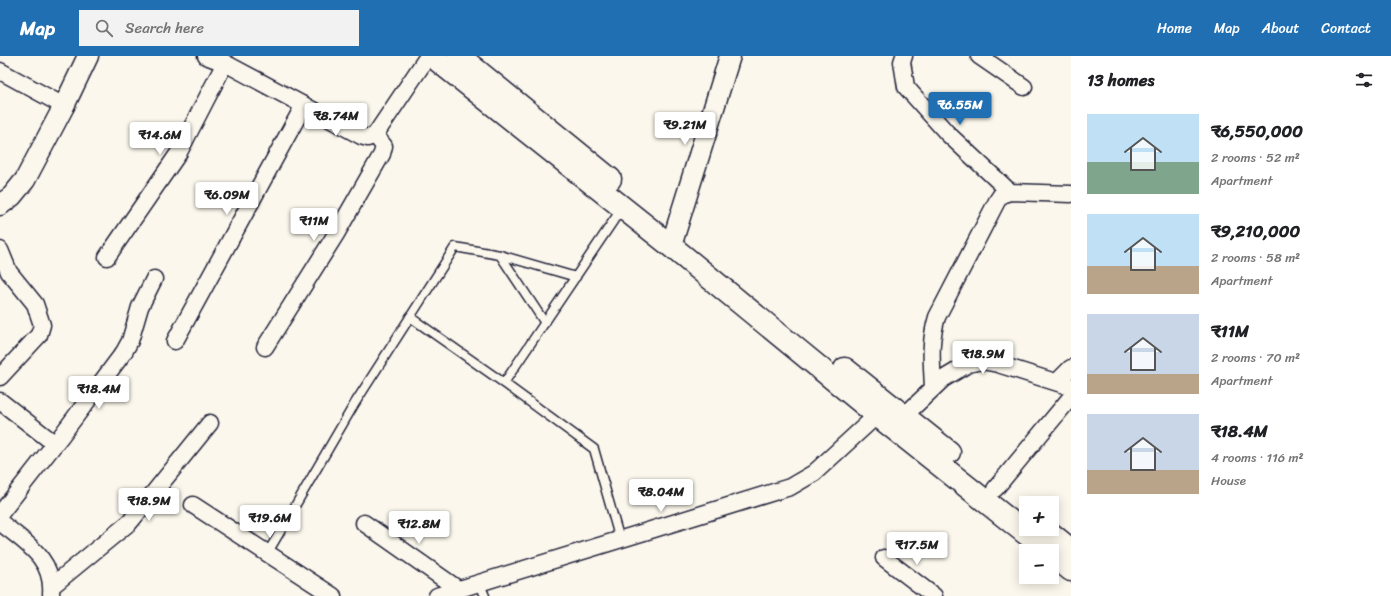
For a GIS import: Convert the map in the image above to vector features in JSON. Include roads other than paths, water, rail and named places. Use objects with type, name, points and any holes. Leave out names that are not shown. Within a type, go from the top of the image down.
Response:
[{"type":"main road","points":[[432,56],[622,208],[673,239],[904,416],[1019,508]]},
{"type":"main road","points":[[459,56],[877,415],[1039,544]]},
{"type":"main road","points":[[1054,536],[1071,550]]},
{"type":"main road","points":[[1059,560],[1071,570]]},
{"type":"street","points":[[0,205],[12,196],[25,180],[64,106],[88,56]]},
{"type":"street","points":[[206,56],[225,63],[361,136],[368,138],[375,135],[428,56]]},
{"type":"street","points":[[673,239],[730,56]]},
{"type":"street","points":[[904,56],[902,62],[906,87],[947,133],[1010,192]]},
{"type":"street","points":[[979,56],[1024,87]]},
{"type":"street","points":[[107,256],[178,154],[225,63]]},
{"type":"street","points":[[0,71],[64,106]]},
{"type":"street","points":[[175,341],[304,105]]},
{"type":"street","points":[[265,347],[336,234],[382,154],[384,146],[375,135]]},
{"type":"street","points":[[933,388],[931,347],[933,329],[937,317],[1001,195],[1010,192],[1071,194]]},
{"type":"street","points":[[0,250],[9,272],[35,304],[42,325],[40,335],[0,377]]},
{"type":"street","points":[[0,514],[124,352],[130,341],[140,307],[154,278]]},
{"type":"street","points":[[904,416],[943,379],[968,364],[982,361],[998,364],[1064,385],[1071,368]]},
{"type":"street","points":[[995,489],[1071,397]]},
{"type":"street","points":[[0,401],[55,444]]},
{"type":"street","points":[[437,596],[458,589],[482,589],[620,540],[790,487],[814,473],[877,415]]},
{"type":"street","points":[[51,591],[130,522],[210,423]]},
{"type":"street","points":[[193,504],[333,596]]},
{"type":"street","points":[[0,522],[40,556],[50,575],[51,591]]},
{"type":"street","points":[[364,523],[458,589]]},
{"type":"street","points":[[884,558],[934,596]]},
{"type":"lane","points":[[504,384],[622,208]]},
{"type":"lane","points":[[267,554],[355,403],[455,247],[500,255],[576,277]]},
{"type":"lane","points":[[500,255],[545,323]]},
{"type":"lane","points":[[410,317],[594,450],[620,540]]}]
